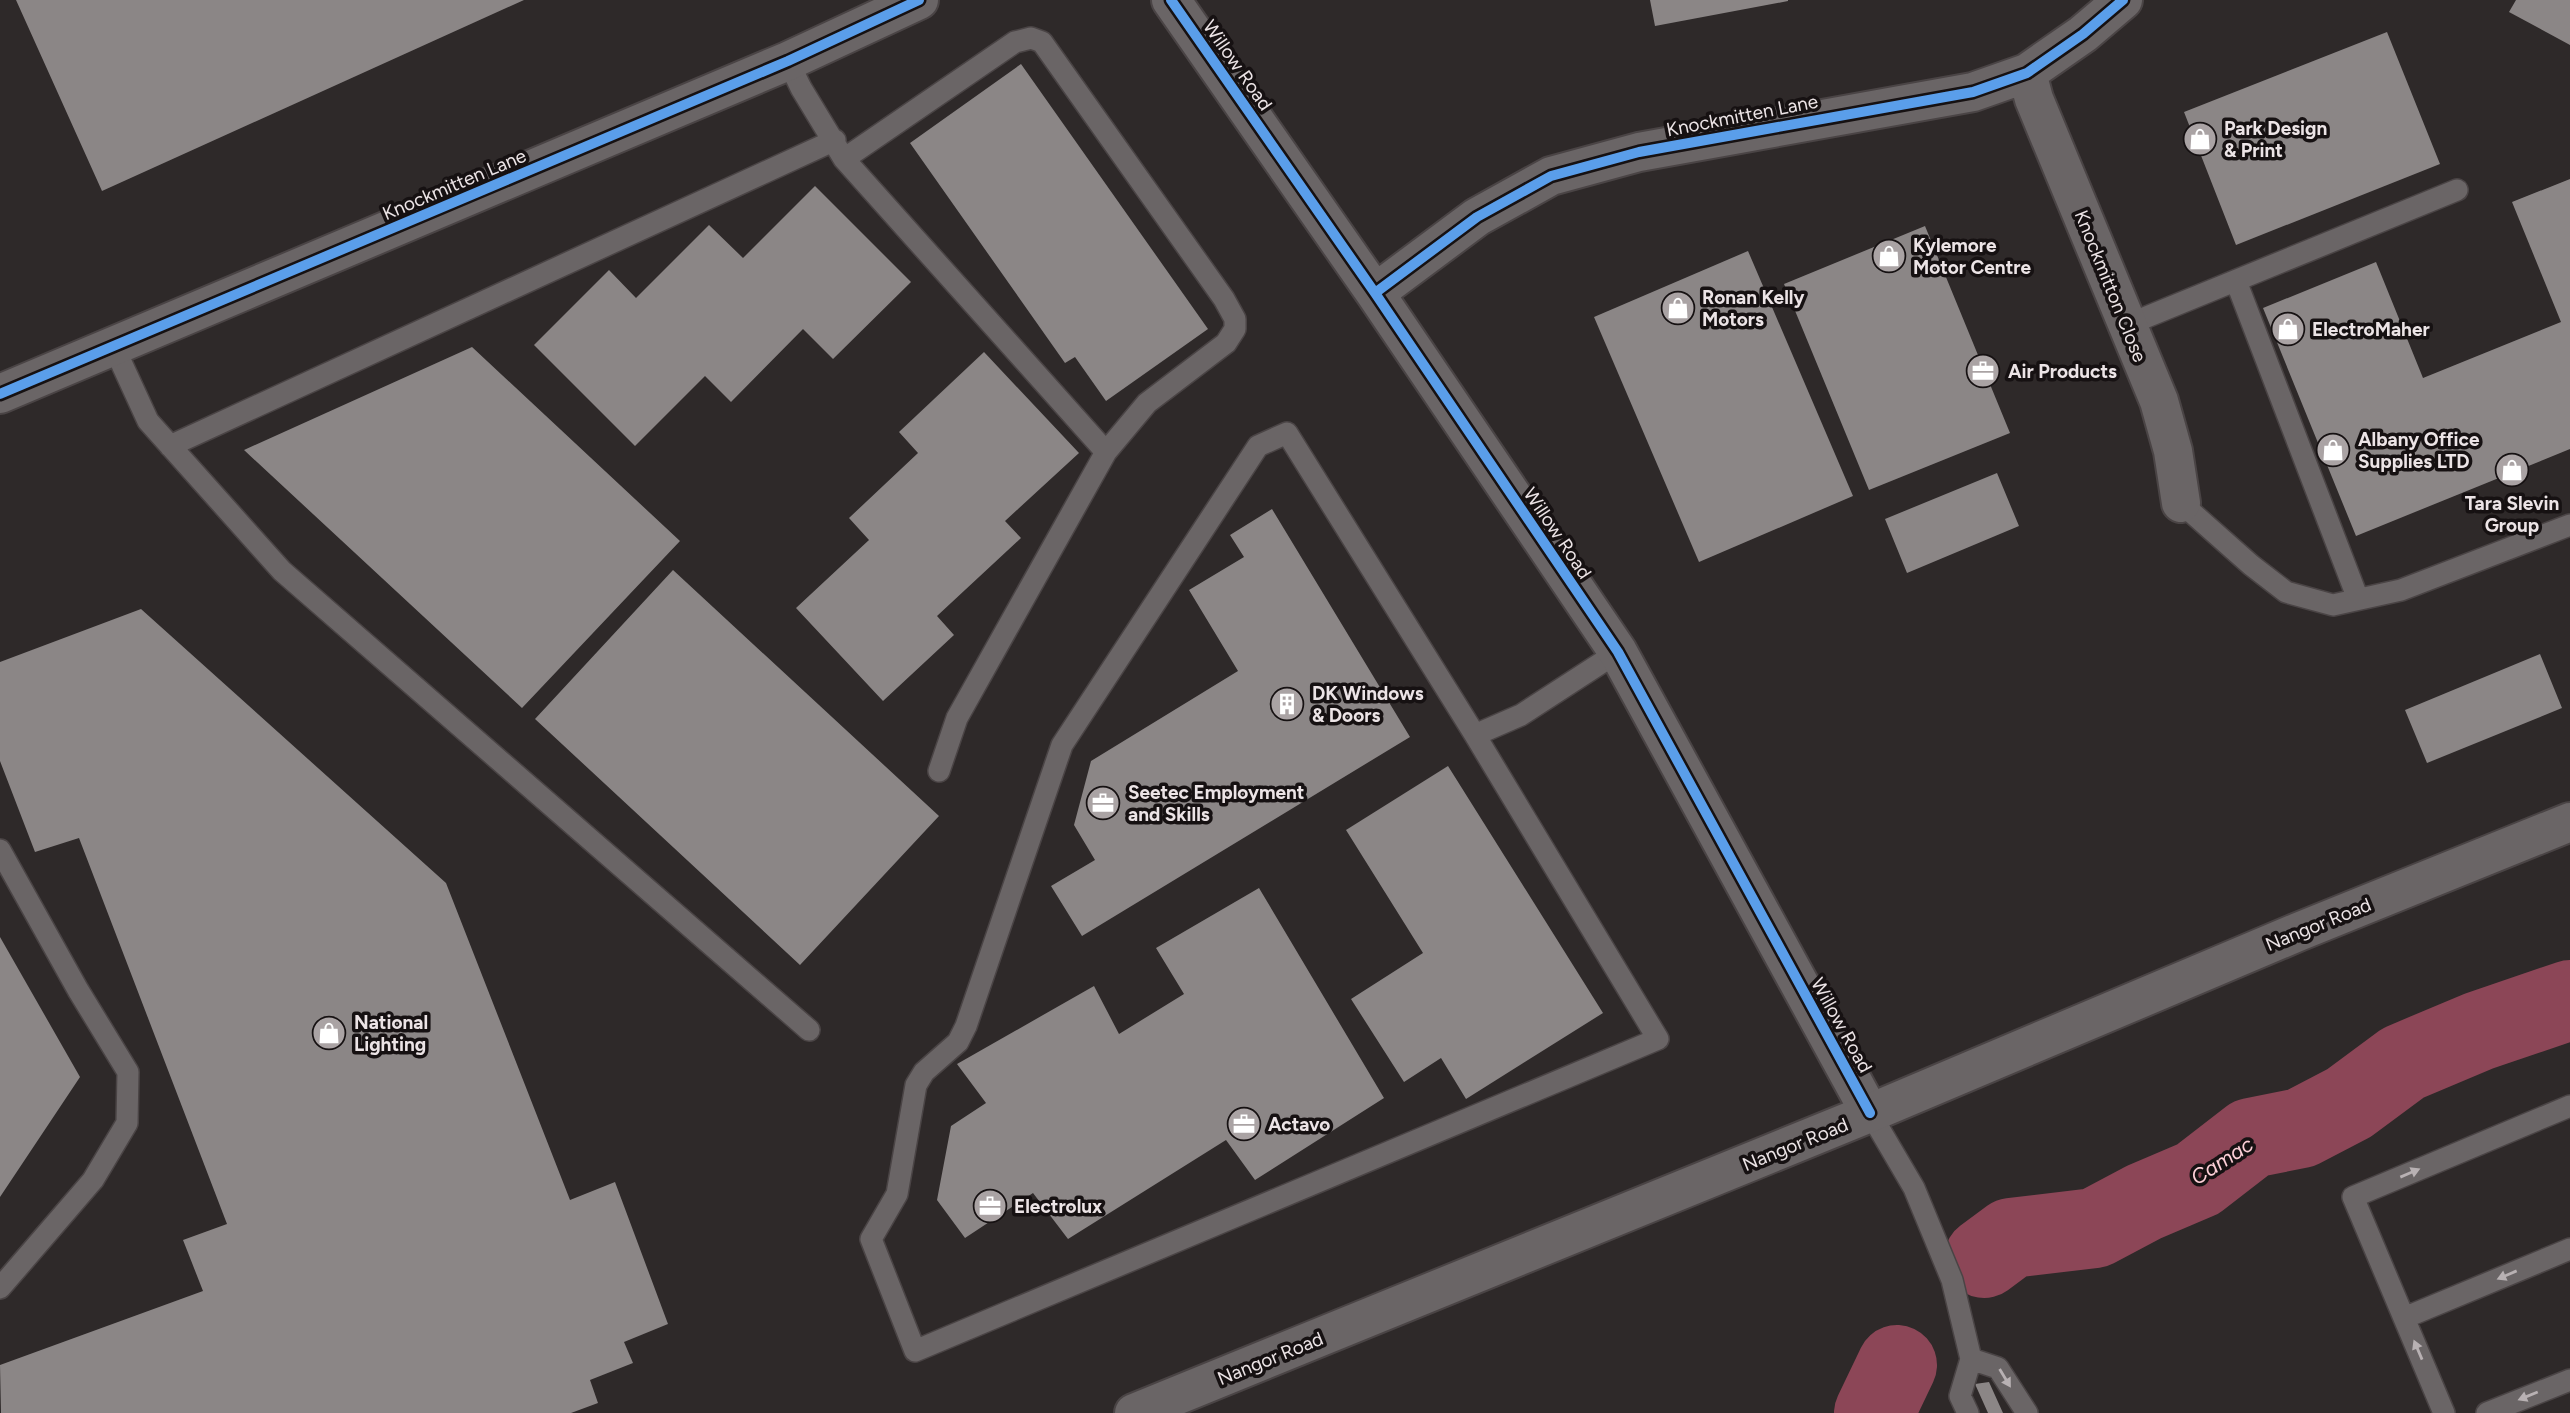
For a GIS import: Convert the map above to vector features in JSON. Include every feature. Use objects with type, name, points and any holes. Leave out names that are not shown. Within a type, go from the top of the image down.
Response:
[{"type":"street","name":"Knockmitten Lane","points":[[2,390],[114,347],[788,61],[919,0]]},
{"type":"street","name":"Willow Road","points":[[1171,0],[1375,293],[1618,652],[1870,1113]]},
{"type":"street","name":"Knockmitten Lane","points":[[1375,293],[1477,218],[1551,176],[1639,152],[1973,92],[2027,73],[2083,34],[2123,0]]},
{"type":"street","name":"Knockmitton Close","points":[[2027,73],[2034,99],[2159,401],[2174,451],[2182,503]]},
{"type":"street","name":"Nangor Road","points":[[1134,1413],[1870,1113],[2298,932],[2570,822]]},
{"type":"lane","points":[[170,446],[840,150],[1015,42],[1031,38],[1042,42],[1224,299],[1235,319],[1235,329],[1226,343],[1147,403],[1106,452],[957,718],[939,771]]},
{"type":"lane","points":[[788,61],[801,89],[840,150],[1106,452]]},
{"type":"lane","points":[[2127,325],[2457,190]]},
{"type":"lane","points":[[2236,281],[2358,599]]},
{"type":"lane","points":[[114,347],[148,421],[282,572],[809,1030]]},
{"type":"lane","points":[[1287,433],[1475,735],[1658,1039],[915,1351],[871,1239],[897,1194],[916,1085],[924,1072],[958,1042],[966,1026],[1062,745],[1258,446],[1287,433]]},
{"type":"lane","points":[[2182,503],[2251,565],[2286,592],[2333,605],[2401,590],[2570,525]]},
{"type":"lane","points":[[1475,735],[1521,715],[1618,652]]},
{"type":"lane","points":[[0,850],[78,990],[128,1072],[127,1123],[121,1134],[93,1180],[0,1289]]},
{"type":"lane","points":[[2444,1413],[2353,1197],[2570,1106]]},
{"type":"lane","points":[[1870,1113],[1914,1188],[1952,1280],[1970,1359],[1960,1396],[1968,1413]]},
{"type":"lane","points":[[2404,1318],[2570,1249]]},
{"type":"lane","points":[[1970,1359],[1998,1368],[2027,1413]]},
{"type":"lane","points":[[2487,1413],[2570,1380]]},
{"type":"building","points":[[16,0],[524,0],[102,191]]},
{"type":"building","points":[[1650,0],[1788,0],[1788,1],[1655,26]]},
{"type":"building","points":[[2516,0],[2570,0],[2570,45],[2509,12]]},
{"type":"building","points":[[2387,32],[2440,164],[2236,245],[2184,112]]},
{"type":"building","points":[[1021,64],[1208,329],[1106,401],[1075,357],[1065,363],[910,143]]},
{"type":"building","points":[[2570,179],[2570,449],[2356,536],[2263,308],[2376,262],[2423,378],[2561,322],[2512,202]]},
{"type":"building","points":[[815,186],[911,282],[833,359],[803,329],[731,402],[705,376],[635,446],[534,345],[609,270],[636,298],[709,225],[743,258]]},
{"type":"building","points":[[1925,226],[2010,433],[1869,490],[1784,284]]},
{"type":"building","points":[[1748,251],[1853,496],[1699,562],[1594,317]]},
{"type":"building","points":[[472,347],[680,541],[522,708],[244,450]]},
{"type":"building","points":[[984,352],[1079,453],[1005,521],[1021,538],[937,616],[954,635],[883,701],[796,608],[869,540],[849,518],[918,453],[899,432]]},
{"type":"building","points":[[1997,473],[2019,526],[1907,573],[1885,519]]},
{"type":"building","name":"DK Windows & Doors","points":[[1272,509],[1410,737],[1082,936],[1051,886],[1095,860],[1074,825],[1091,761],[1238,671],[1189,590],[1244,557],[1230,535]]},
{"type":"building","points":[[673,570],[939,816],[800,965],[535,719]]},
{"type":"building","name":"National Lighting","points":[[141,609],[446,883],[570,1200],[615,1182],[668,1324],[624,1342],[633,1363],[590,1380],[598,1403],[571,1413],[1,1413],[0,1365],[203,1291],[183,1240],[227,1224],[79,838],[35,852],[0,761],[0,662]]},
{"type":"building","points":[[2540,654],[2562,708],[2427,763],[2405,710]]},
{"type":"building","points":[[1448,766],[1603,1013],[1466,1099],[1441,1058],[1404,1082],[1351,999],[1423,953],[1346,830]]},
{"type":"building","points":[[1259,888],[1384,1098],[1255,1180],[1226,1140],[1068,1239],[1033,1193],[965,1238],[937,1200],[951,1126],[986,1103],[957,1064],[1094,986],[1119,1034],[1184,994],[1156,948]]},
{"type":"building","points":[[0,937],[80,1077],[0,1197]]},
{"type":"building","points":[[1989,1382],[2003,1413],[1988,1413],[1975,1384]]},
{"type":"waterway","name":"Camac","points":[[1984,1258],[2011,1238],[2095,1228],[2144,1202],[2198,1179],[2251,1138],[2301,1128],[2349,1103],[2403,1063],[2479,1031],[2570,1000]]},
{"type":"waterway","name":"Camac","points":[[1874,1413],[1897,1365]]},
{"type":"cycle path","points":[[0,394],[788,61],[919,0]]},
{"type":"cycle path","points":[[1171,0],[1375,293],[1618,652],[1870,1113]]},
{"type":"cycle path","points":[[1375,293],[1477,217],[1551,176],[1639,152],[1973,92],[2027,73],[2083,34],[2123,0]]},
{"type":"place","name":"Park Design & Print","points":[[2200,139]]},
{"type":"place","name":"Kylemore Motor Centre","points":[[1889,256]]},
{"type":"place","name":"Ronan Kelly Motors","points":[[1678,308]]},
{"type":"place","name":"ElectroMaher","points":[[2288,329]]},
{"type":"place","name":"Air Products","points":[[1983,371]]},
{"type":"place","name":"Albany Office Supplies LTD","points":[[2333,450]]},
{"type":"place","name":"Tara Slevin Group","points":[[2512,470]]},
{"type":"place","name":"DK Windows & Doors","points":[[1287,704]]},
{"type":"place","name":"Seetec Employment and Skills","points":[[1103,803]]},
{"type":"place","name":"National Lighting","points":[[329,1033]]},
{"type":"place","name":"Actavo","points":[[1244,1124]]},
{"type":"place","name":"Electrolux","points":[[990,1206]]}]
